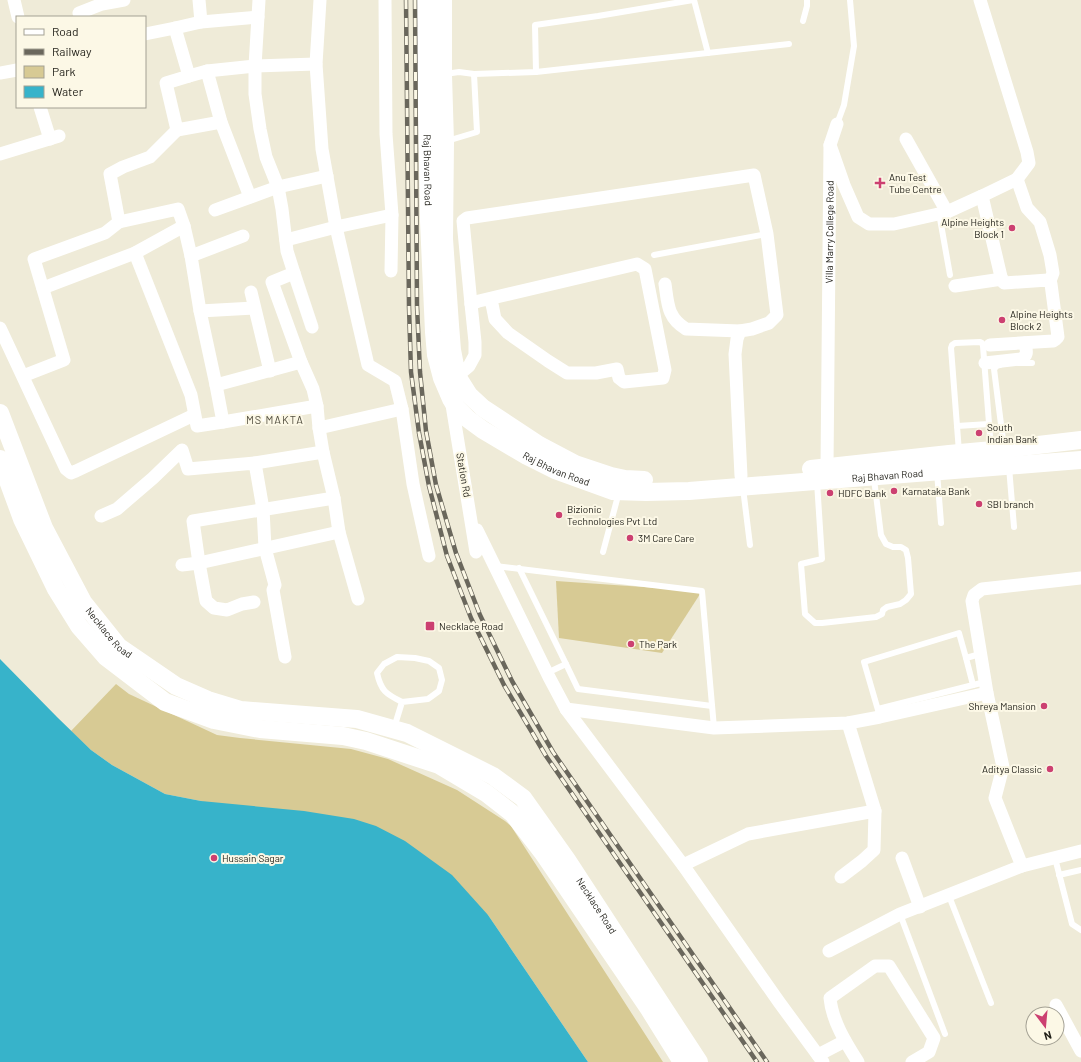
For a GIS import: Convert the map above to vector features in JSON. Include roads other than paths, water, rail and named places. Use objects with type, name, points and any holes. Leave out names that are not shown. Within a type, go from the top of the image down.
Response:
[{"type":"main road","name":"Raj Bhavan Road","points":[[425,0],[429,221],[436,355],[442,378],[456,407],[468,419],[483,430],[527,456],[555,470],[613,491],[689,491],[742,481],[822,474],[959,453],[1081,460]]},
{"type":"main road","name":"Raj Bhavan Road","points":[[443,0],[445,142],[444,239],[452,350],[457,376],[469,395],[483,408],[539,445],[575,464],[625,479],[742,481]]},
{"type":"main road","name":"Necklace Road","points":[[0,413],[44,528],[84,602],[119,648],[176,686],[208,700],[241,710],[358,719],[407,733],[493,776],[511,789],[523,798],[552,853],[682,1062]]},
{"type":"main road","name":"Raj Bhavan Road","points":[[822,474],[874,476],[937,471],[1001,455],[1081,440]]},
{"type":"main road","name":"Necklace Road","points":[[0,459],[22,519],[56,589],[80,626],[106,657],[165,702],[214,720],[260,729],[343,736],[366,741],[439,765],[486,793],[513,814],[552,853],[699,1062]]},
{"type":"street","points":[[14,0],[18,16]]},
{"type":"street","points":[[79,13],[102,4],[124,0]]},
{"type":"street","points":[[199,0],[201,22]]},
{"type":"street","points":[[259,0],[255,94],[260,129],[266,157],[278,187],[287,251],[312,326]]},
{"type":"street","points":[[320,0],[316,64],[322,149],[336,227],[368,365],[395,381],[402,409],[413,484],[429,556]]},
{"type":"street","points":[[385,0],[386,134],[392,215],[391,271]]},
{"type":"street","points":[[830,145],[844,186],[858,218],[869,224],[894,224],[943,212],[982,196],[1017,179],[1028,163],[1028,152],[980,0]]},
{"type":"street","points":[[146,34],[201,22],[258,17]]},
{"type":"street","points":[[175,28],[189,76]]},
{"type":"street","points":[[177,130],[166,83],[207,72],[255,66],[316,64]]},
{"type":"street","points":[[0,73],[16,70]]},
{"type":"street","points":[[207,72],[221,122],[250,197]]},
{"type":"street","points":[[0,154],[54,138],[40,108]]},
{"type":"street","points":[[119,222],[110,174],[123,167],[150,157],[177,130],[221,122]]},
{"type":"street","name":"Villa Marry College Road","points":[[822,474],[830,145],[837,124]]},
{"type":"street","points":[[906,139],[943,212]]},
{"type":"street","points":[[451,399],[457,376],[469,366],[475,355],[463,221],[467,218],[754,175],[767,234],[777,316],[769,322],[752,329],[740,331],[686,329],[675,321],[670,314],[665,284]]},
{"type":"street","points":[[215,210],[278,187],[327,176]]},
{"type":"street","points":[[990,345],[1053,341],[1058,337],[1052,284],[1050,281],[1053,273],[1050,255],[1040,222],[1027,208],[1017,179]]},
{"type":"street","points":[[982,196],[1004,283],[1050,281]]},
{"type":"street","points":[[23,376],[64,360],[34,258],[105,233],[119,222],[178,209],[184,226],[191,256],[200,311],[216,385],[222,422]]},
{"type":"street","points":[[286,240],[392,215]]},
{"type":"street","points":[[43,288],[136,253],[184,226]]},
{"type":"street","points":[[191,256],[243,236]]},
{"type":"street","points":[[136,253],[191,396],[197,426],[316,406]]},
{"type":"street","points":[[471,304],[491,299],[637,264],[645,268],[665,370],[662,378],[624,382],[619,378],[617,369],[596,373],[567,374],[508,333],[495,319],[491,299]]},
{"type":"street","points":[[294,273],[272,282],[301,362],[313,389],[323,452],[334,498],[339,532],[358,598]]},
{"type":"street","points":[[953,281],[1002,279]]},
{"type":"street","points":[[251,292],[270,371]]},
{"type":"street","points":[[200,311],[254,308]]},
{"type":"street","points":[[0,328],[66,469],[71,473],[194,415]]},
{"type":"street","points":[[740,331],[737,339],[735,354],[742,481]]},
{"type":"street","points":[[985,363],[1021,359],[1025,357],[1027,354],[1025,342]]},
{"type":"street","points":[[216,385],[301,362]]},
{"type":"street","name":"Station Rd","points":[[451,399],[476,552]]},
{"type":"street","points":[[319,428],[402,409]]},
{"type":"street","points":[[101,516],[117,509],[153,478],[182,450],[188,469],[255,463],[323,452]]},
{"type":"street","points":[[255,463],[263,509],[265,548],[275,585],[273,590],[285,657]]},
{"type":"street","points":[[254,602],[242,604],[227,610],[214,608],[206,601],[193,521],[334,498]]},
{"type":"street","points":[[471,518],[566,710],[683,865],[779,1002],[821,1058],[845,1041]]},
{"type":"street","points":[[182,565],[199,563],[339,532]]},
{"type":"street","points":[[1022,866],[995,798],[1003,767],[981,687],[980,654],[972,601],[974,595],[982,589],[1080,580]]},
{"type":"street","points":[[566,710],[714,728],[848,723],[879,713],[981,687]]},
{"type":"street","points":[[841,878],[874,850],[875,810],[848,723]]},
{"type":"street","points":[[683,865],[748,834],[875,810]]},
{"type":"street","points":[[829,951],[900,914],[1022,866],[1081,851]]},
{"type":"street","points":[[902,858],[920,907]]},
{"type":"street","points":[[858,1062],[845,1041],[831,1009],[830,998],[875,966],[889,966],[934,1038],[930,1052],[912,1062]]},
{"type":"street","points":[[1056,1005],[1081,1051]]},
{"type":"lane","points":[[536,72],[536,25],[694,0],[708,53]]},
{"type":"lane","points":[[803,21],[807,0]]},
{"type":"lane","name":"Villa Marry College Road","points":[[837,124],[844,105],[854,46],[850,0]]},
{"type":"lane","points":[[444,74],[459,72],[474,74],[536,72],[789,44]]},
{"type":"lane","points":[[445,142],[476,132],[474,74]]},
{"type":"lane","points":[[943,212],[953,281]]},
{"type":"lane","points":[[654,255],[767,234]]},
{"type":"lane","points":[[959,453],[951,348],[955,343],[980,342],[984,346],[989,424],[1001,455]]},
{"type":"lane","points":[[1014,527],[1001,455],[994,369],[1002,364],[1032,362]]},
{"type":"lane","points":[[957,426],[989,424]]},
{"type":"lane","points":[[937,471],[941,523]]},
{"type":"lane","points":[[822,474],[822,559],[801,564],[805,614],[815,623],[876,617],[882,614],[883,610],[887,607],[900,604],[911,594],[906,550],[901,547],[893,547],[886,544],[881,535],[874,476]]},
{"type":"lane","points":[[742,481],[750,545]]},
{"type":"lane","points":[[603,552],[619,491]]},
{"type":"lane","points":[[494,566],[702,591],[714,728]]},
{"type":"lane","points":[[519,568],[578,689],[712,706]]},
{"type":"lane","points":[[879,713],[864,662],[959,633],[966,658],[981,687]]},
{"type":"lane","points":[[966,658],[980,654]]},
{"type":"lane","points":[[397,658],[414,658],[429,661],[439,668],[442,680],[439,691],[428,699],[402,702],[389,696],[380,685],[377,673],[384,664],[397,658]]},
{"type":"lane","points":[[547,673],[566,664]]},
{"type":"lane","points":[[393,730],[402,702]]},
{"type":"lane","points":[[1055,858],[1072,924],[1081,930]]},
{"type":"lane","points":[[1059,875],[1081,870]]},
{"type":"lane","points":[[949,896],[991,1003]]},
{"type":"lane","points":[[900,914],[945,1034]]},
{"type":"water","name":"Hussain Sagar","points":[[0,659],[91,750],[112,765],[165,794],[201,801],[304,811],[354,819],[376,826],[405,841],[452,875],[488,915],[588,1062],[0,1062]]},
{"type":"railway","points":[[406,0],[411,372],[419,433],[429,486],[447,556],[471,618],[504,685],[546,756],[757,1062]]},
{"type":"railway","points":[[415,0],[417,306],[420,372],[426,431],[436,485],[456,553],[480,615],[512,681],[553,752],[767,1062]]},
{"type":"place","name":"Anu Test Tube Centre","points":[[880,183]]},
{"type":"place","name":"Alpine Heights Block 1","points":[[1012,228]]},
{"type":"place","name":"Alpine Heights Block 2","points":[[1002,320]]},
{"type":"place","name":"South Indian Bank","points":[[979,433]]},
{"type":"place","name":"Karnataka Bank","points":[[894,491]]},
{"type":"place","name":"HDFC Bank","points":[[830,493]]},
{"type":"place","name":"SBI branch","points":[[979,504]]},
{"type":"place","name":"Bizionic Technologies Pvt Ltd","points":[[559,515]]},
{"type":"place","name":"3M Care Care","points":[[630,538]]},
{"type":"place","name":"Necklace Road","points":[[430,626]]},
{"type":"place","name":"The Park","points":[[631,644]]},
{"type":"place","name":"Shreya Mansion","points":[[1044,706]]},
{"type":"place","name":"Aditya Classic","points":[[1050,769]]},
{"type":"place","name":"Hussain Sagar","points":[[214,858]]},
{"type":"district","name":"MS MAKTA","points":[[275,420]]}]
